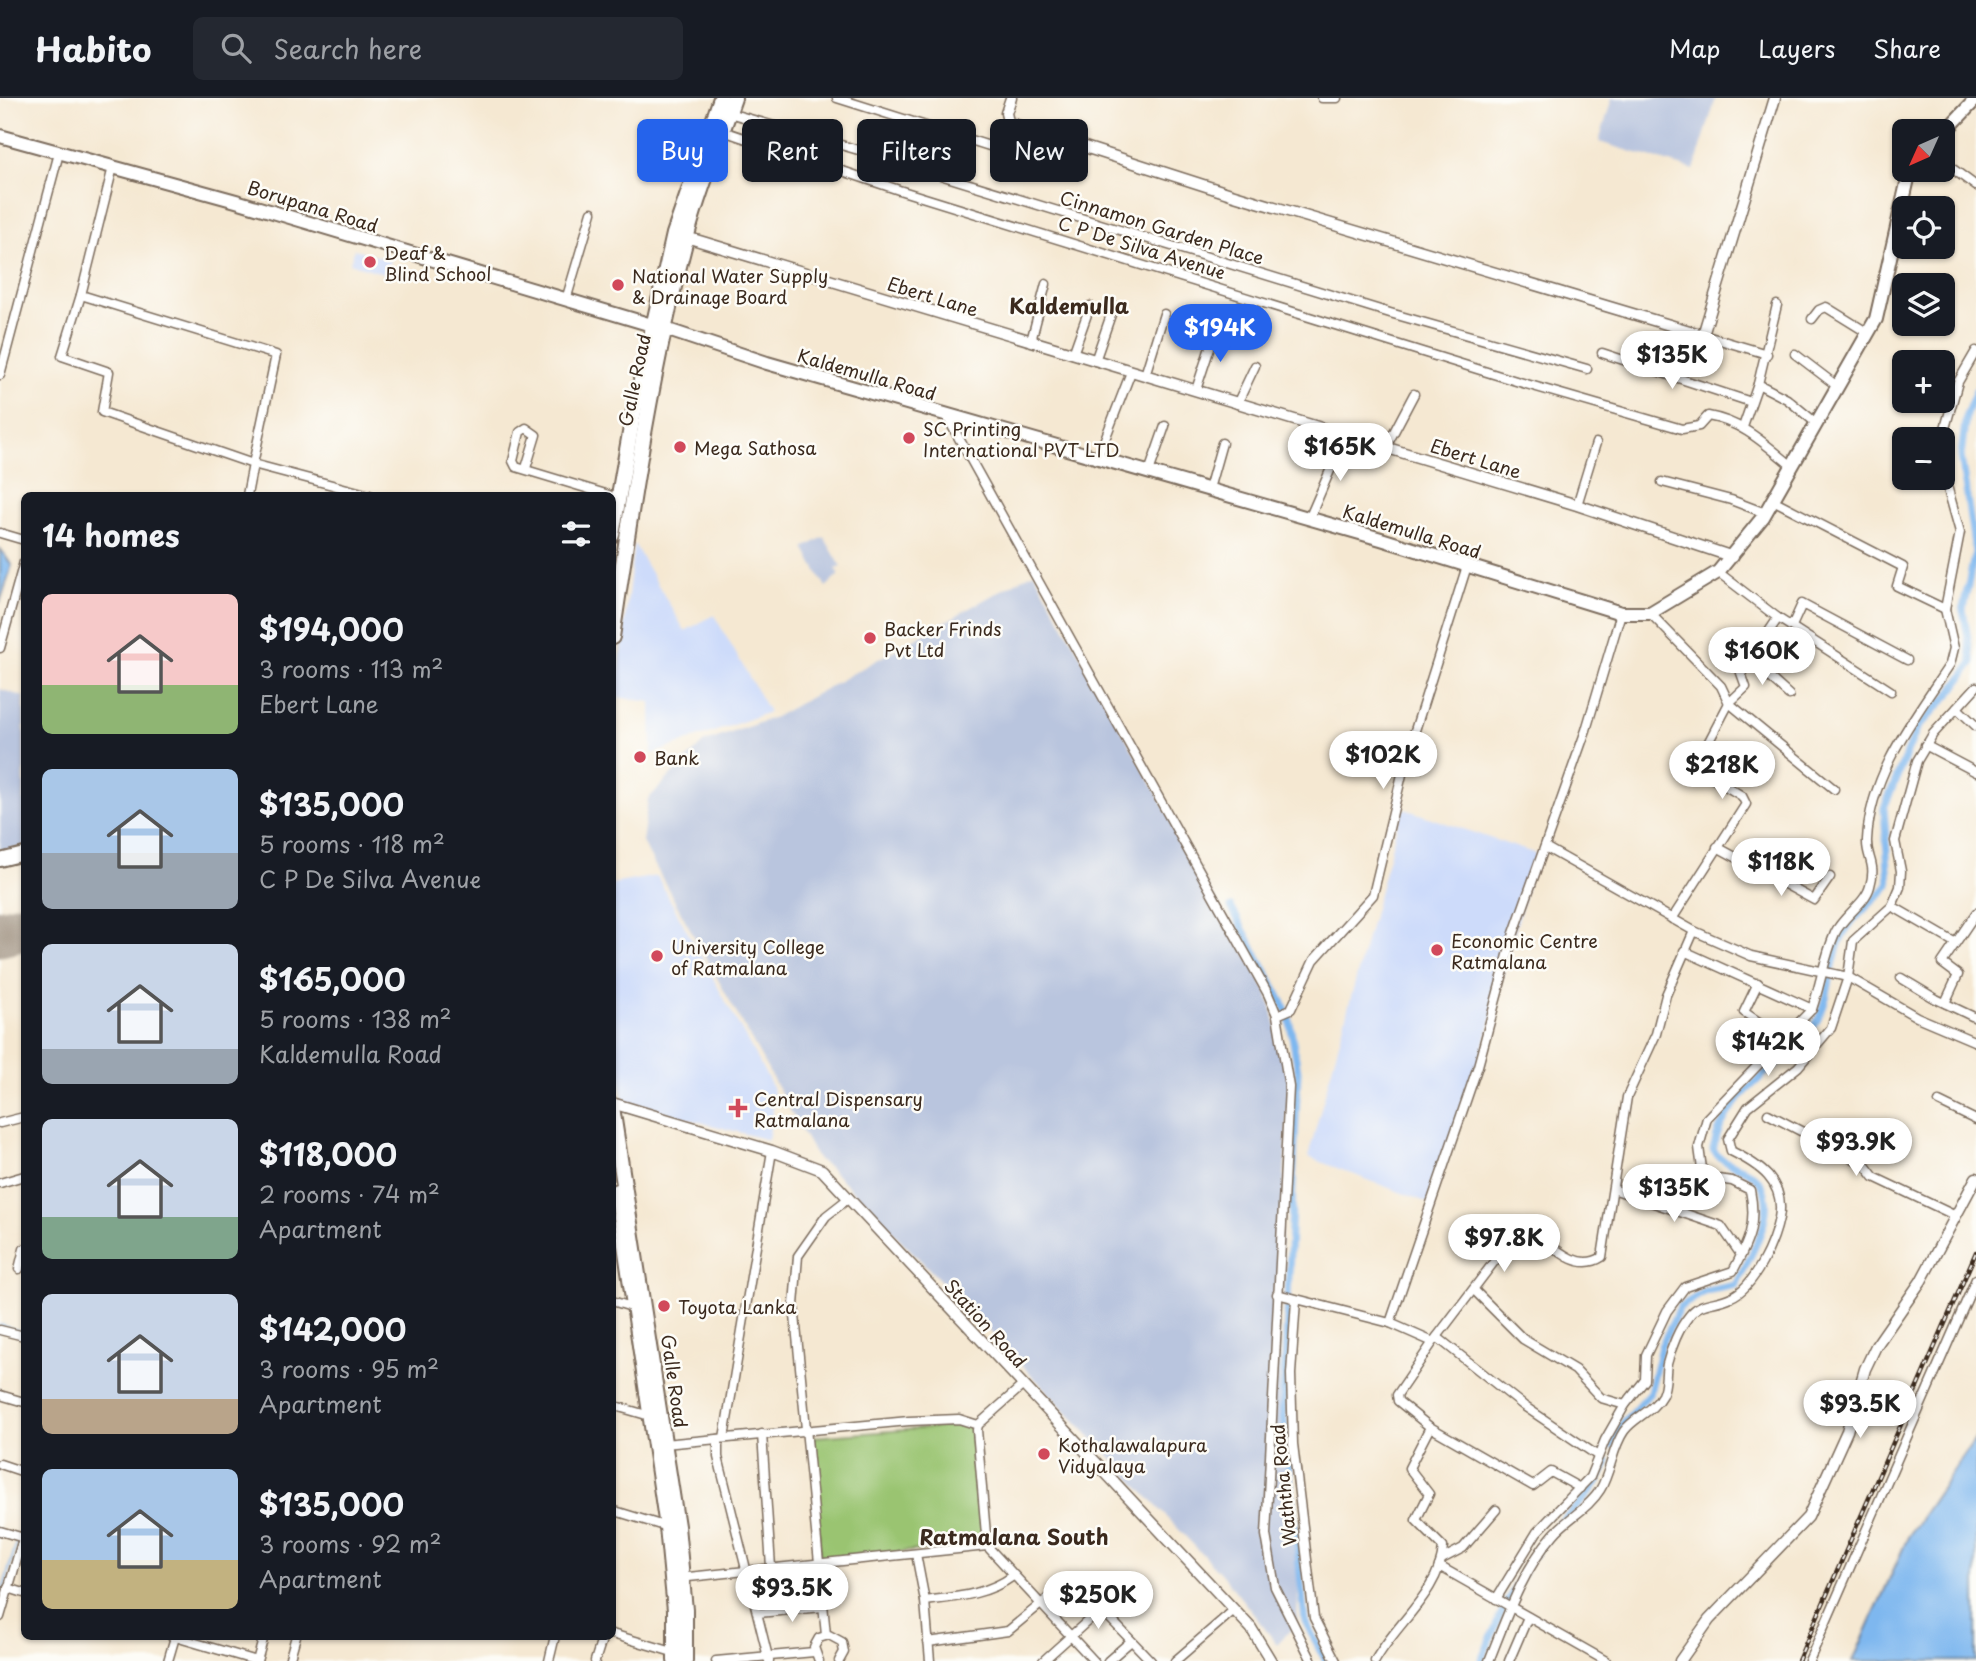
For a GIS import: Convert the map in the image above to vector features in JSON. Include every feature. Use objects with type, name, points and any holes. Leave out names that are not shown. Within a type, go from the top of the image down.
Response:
[{"type":"highway","name":"Galle Road","points":[[718,119],[721,98]]},
{"type":"highway","name":"Galle Road","points":[[724,119],[734,98]]},
{"type":"highway","name":"Galle Road","points":[[616,607],[632,489],[674,234],[695,182]]},
{"type":"highway","name":"Galle Road","points":[[614,492],[633,416],[702,182]]},
{"type":"highway","name":"Galle Road","points":[[616,1131],[664,1444],[678,1578],[679,1658]]},
{"type":"highway","name":"Galle Road","points":[[616,1189],[667,1527],[678,1578]]},
{"type":"main road","points":[[1955,121],[1976,99]]},
{"type":"main road","name":"Borupana Road","points":[[0,136],[660,327]]},
{"type":"main road","points":[[1650,613],[1718,572],[1733,557],[1773,500],[1880,312],[1883,281],[1907,182]]},
{"type":"main road","name":"Kaldemulla Road","points":[[660,327],[767,363],[1209,489],[1620,613],[1650,613]]},
{"type":"main road","points":[[0,860],[21,855]]},
{"type":"street","points":[[837,98],[990,146]]},
{"type":"street","points":[[1011,98],[1006,113],[1013,124],[1231,194],[1767,354]]},
{"type":"street","points":[[1322,98],[1337,98]]},
{"type":"street","points":[[1703,335],[1775,98]]},
{"type":"street","name":"Cinnamon Garden Place","points":[[729,113],[862,150],[1390,313],[1587,369]]},
{"type":"street","name":"C P De Silva Avenue","points":[[728,133],[783,154],[1528,385],[1682,429],[1699,426],[1708,416],[1742,427],[1792,466]]},
{"type":"street","points":[[1,372],[59,153]]},
{"type":"street","points":[[113,167],[81,295],[62,356],[109,372],[102,411],[253,464],[359,492]]},
{"type":"street","points":[[1955,171],[1976,186]]},
{"type":"street","points":[[566,300],[592,212]]},
{"type":"street","name":"Ebert Lane","points":[[686,237],[1577,505],[1733,557]]},
{"type":"street","points":[[1031,341],[1046,284]]},
{"type":"street","points":[[81,295],[276,355],[248,492]]},
{"type":"street","points":[[1742,427],[1767,354],[1777,305]]},
{"type":"street","points":[[1073,354],[1090,306]]},
{"type":"street","points":[[1095,361],[1114,306]]},
{"type":"street","points":[[1812,319],[1819,310],[1826,307],[1868,333]]},
{"type":"street","points":[[1145,375],[1164,314]]},
{"type":"street","points":[[1196,390],[1216,330]]},
{"type":"street","points":[[1945,427],[1958,382],[1976,351]]},
{"type":"street","points":[[1602,353],[1751,402]]},
{"type":"street","points":[[1794,354],[1837,386]]},
{"type":"street","points":[[1237,404],[1255,366]]},
{"type":"street","points":[[1098,457],[1131,372]]},
{"type":"street","points":[[1758,384],[1787,399],[1816,423]]},
{"type":"street","points":[[1386,447],[1414,394]]},
{"type":"street","points":[[946,415],[1227,919],[1284,1013],[1289,1087],[1288,1297],[1266,1535],[1275,1587],[1312,1661]]},
{"type":"street","points":[[1149,472],[1165,426]]},
{"type":"street","points":[[526,468],[536,435],[526,428],[520,432],[513,461],[516,467],[599,492]]},
{"type":"street","points":[[1308,519],[1345,436]]},
{"type":"street","points":[[1209,489],[1222,443]]},
{"type":"street","points":[[1577,505],[1596,443]]},
{"type":"street","points":[[1662,482],[1731,500],[1765,513]]},
{"type":"street","points":[[1498,1600],[1537,1532],[1590,1476],[1625,1405],[1645,1380],[1646,1354],[1667,1311],[1685,1287],[1733,1271],[1741,1255],[1755,1216],[1750,1190],[1732,1181],[1711,1178],[1702,1169],[1699,1147],[1707,1118],[1812,1009],[1836,931],[1870,890],[1874,867],[1866,842],[1876,797],[1893,750],[1950,664],[1954,648],[1945,608],[1960,533],[1948,490]]},
{"type":"street","points":[[1773,500],[1903,567],[1897,586],[1945,608]]},
{"type":"street","points":[[0,533],[21,539]]},
{"type":"street","points":[[1284,1013],[1314,960],[1373,895],[1405,762],[1467,566]]},
{"type":"street","points":[[1718,572],[1778,618],[1891,691]]},
{"type":"street","points":[[0,648],[21,573]]},
{"type":"street","points":[[1792,626],[1802,604],[1907,660]]},
{"type":"street","points":[[1390,1323],[1478,1066],[1514,933],[1586,730],[1620,613]]},
{"type":"street","points":[[1650,613],[1721,686],[1729,703],[1834,789]]},
{"type":"street","points":[[1672,919],[1746,800],[1699,770],[1697,764],[1729,703],[1746,687],[1741,673],[1778,618]]},
{"type":"street","points":[[1751,661],[1789,695]]},
{"type":"street","points":[[1489,1661],[1510,1607],[1554,1534],[1598,1493],[1613,1462],[1622,1434],[1652,1408],[1663,1393],[1672,1350],[1690,1315],[1702,1304],[1732,1297],[1750,1284],[1756,1274],[1779,1219],[1778,1190],[1763,1169],[1731,1151],[1728,1139],[1748,1107],[1798,1067],[1826,1035],[1847,976],[1853,941],[1892,906],[1899,887],[1901,871],[1895,841],[1925,745],[1976,687]]},
{"type":"street","points":[[1957,708],[1976,726]]},
{"type":"street","points":[[1925,745],[1976,772]]},
{"type":"street","points":[[1545,847],[1694,931],[1751,956],[1847,976],[1917,1017],[1976,1042]]},
{"type":"street","points":[[1717,847],[1814,900],[1830,877]]},
{"type":"street","points":[[1892,906],[1954,942]]},
{"type":"street","points":[[1945,1003],[1958,979],[1957,972],[1942,963],[1954,942],[1976,914]]},
{"type":"street","points":[[1580,1489],[1551,1472],[1533,1486],[1430,1427],[1398,1401],[1397,1395],[1435,1340],[1524,1227],[1569,1258],[1583,1264],[1592,1264],[1602,1257],[1627,1097],[1656,1034],[1666,995],[1694,931]]},
{"type":"street","points":[[1684,951],[1812,1009]]},
{"type":"street","points":[[1901,978],[1976,1018]]},
{"type":"street","points":[[1758,983],[1744,1012],[1784,1039]]},
{"type":"street","points":[[1939,1102],[1976,1120]]},
{"type":"street","name":"Station Road","points":[[616,1106],[772,1150],[822,1170],[1251,1628],[1271,1661]]},
{"type":"street","points":[[1768,1114],[1864,1164],[1874,1177],[1956,1216]]},
{"type":"street","points":[[0,1123],[21,1118]]},
{"type":"street","points":[[769,1659],[718,1457],[772,1150]]},
{"type":"street","points":[[0,1183],[21,1177]]},
{"type":"street","points":[[1681,1661],[1709,1620],[1808,1517],[1856,1409],[1865,1369],[1888,1326],[1922,1280],[1976,1178]]},
{"type":"street","points":[[1613,1189],[1721,1226],[1741,1255]]},
{"type":"street","points":[[826,1635],[794,1305],[798,1256],[826,1216],[849,1198]]},
{"type":"street","points":[[19,1269],[21,1261]]},
{"type":"street","points":[[1809,1661],[1976,1279]]},
{"type":"street","points":[[1474,1290],[1523,1339],[1575,1370],[1601,1398],[1625,1405]]},
{"type":"street","points":[[1288,1297],[1390,1323],[1435,1340],[1524,1406],[1598,1456]]},
{"type":"street","name":"Waththa Road","points":[[1288,1297],[1293,1444],[1314,1618],[1336,1661]]},
{"type":"street","points":[[616,1302],[635,1308]]},
{"type":"street","points":[[0,1329],[21,1335]]},
{"type":"street","points":[[978,1425],[1022,1386]]},
{"type":"street","points":[[0,1395],[21,1401]]},
{"type":"street","points":[[616,1406],[650,1416]]},
{"type":"street","points":[[664,1444],[943,1419],[959,1419],[978,1425]]},
{"type":"street","points":[[978,1425],[987,1546],[1094,1661]]},
{"type":"street","points":[[1375,1661],[1386,1642],[1418,1604],[1441,1562],[1443,1547],[1416,1520],[1429,1494],[1409,1468],[1430,1427]]},
{"type":"street","points":[[762,1434],[771,1567]]},
{"type":"street","points":[[0,1464],[21,1471]]},
{"type":"street","points":[[1441,1562],[1463,1548],[1496,1510]]},
{"type":"street","points":[[616,1511],[667,1527]]},
{"type":"street","points":[[0,1531],[21,1536]]},
{"type":"street","points":[[0,1617],[5,1592],[21,1546]]},
{"type":"street","points":[[678,1578],[987,1546]]},
{"type":"street","points":[[916,1554],[925,1601],[930,1661]]},
{"type":"street","points":[[1441,1562],[1498,1600],[1606,1661]]},
{"type":"street","points":[[925,1601],[999,1587],[1013,1576]]},
{"type":"street","points":[[928,1642],[1008,1631],[1070,1580],[1151,1661]]},
{"type":"street","points":[[758,1613],[823,1606]]},
{"type":"street","points":[[1043,1661],[1101,1609]]},
{"type":"street","points":[[1175,1661],[1234,1610]]},
{"type":"street","points":[[1509,1661],[1528,1617]]},
{"type":"street","points":[[616,1635],[679,1658]]},
{"type":"street","points":[[818,1661],[814,1652],[816,1642],[826,1635],[834,1636],[842,1642],[844,1660]]},
{"type":"street","points":[[168,1661],[173,1640]]},
{"type":"street","points":[[184,1640],[257,1661],[263,1640]]},
{"type":"street","points":[[289,1661],[295,1640]]},
{"type":"street","points":[[549,1661],[554,1640]]},
{"type":"street","points":[[595,1661],[602,1640]]},
{"type":"street","points":[[1108,1661],[1131,1641]]},
{"type":"street","points":[[716,1661],[769,1659],[814,1652]]},
{"type":"shaded area","points":[[1612,98],[1716,98],[1694,170],[1599,142]]},
{"type":"shaded area","name":"Deaf & Blind School","points":[[354,249],[390,260],[385,274],[350,263]]},
{"type":"shaded area","points":[[824,537],[841,566],[836,569],[839,575],[826,587],[804,548]]},
{"type":"shaded area","points":[[634,544],[685,631],[714,615],[769,712],[652,754],[651,702],[616,697]]},
{"type":"shaded area","points":[[1034,572],[1268,994],[1289,1078],[1278,1311],[1280,1406],[1299,1571],[1297,1623],[1277,1644],[1225,1578],[984,1325],[828,1166],[817,1159],[642,842],[648,799],[703,743],[775,717]]},
{"type":"shaded area","points":[[0,689],[21,696],[21,848],[0,852]]},
{"type":"shaded area","name":"Economic Centre Ratmalana","points":[[1402,808],[1536,854],[1484,1046],[1431,1204],[1308,1157]]},
{"type":"shaded area","name":"University College of Ratmalana","points":[[657,876],[771,1084],[775,1097],[768,1140],[628,1103],[623,1098],[616,1053],[616,883]]},
{"type":"green space","points":[[970,1425],[984,1544],[820,1560],[813,1437]]},
{"type":"water","points":[[0,549],[12,565],[0,603]]},
{"type":"water","points":[[1976,1438],[1976,1661],[1853,1661],[1908,1537]]},
{"type":"waterway","points":[[1612,1446],[1620,1426],[1650,1393],[1661,1346],[1680,1307],[1706,1291],[1736,1285],[1756,1245],[1766,1214],[1762,1186],[1748,1171],[1727,1162],[1713,1150],[1719,1130],[1739,1099],[1796,1046],[1817,1021],[1842,937],[1857,917],[1889,885],[1884,808],[1917,729],[1954,689],[1972,663],[1963,609],[1975,552],[1961,456],[1966,415],[1976,390]]},
{"type":"waterway","points":[[1231,907],[1289,1017],[1298,1071],[1283,1410],[1305,1621],[1326,1661]]},
{"type":"waterway","points":[[0,1325],[19,1331]]},
{"type":"waterway","points":[[1534,1555],[1552,1531],[1594,1487],[1608,1461]]},
{"type":"waterway","points":[[20,1533],[21,1529]]},
{"type":"waterway","points":[[2,1594],[18,1538]]},
{"type":"waterway","points":[[1481,1661],[1505,1605],[1524,1571]]},
{"type":"runway","points":[[0,933],[21,928]]},
{"type":"railway","points":[[1798,1661],[1976,1252]]},
{"type":"place","name":"Deaf & Blind School","points":[[370,262]]},
{"type":"place","name":"National Water Supply & Drainage Board","points":[[618,285]]},
{"type":"place","name":"SC Printing International PVT LTD","points":[[909,438]]},
{"type":"place","name":"Mega Sathosa","points":[[680,447]]},
{"type":"place","name":"Backer Frinds Pvt Ltd","points":[[870,638]]},
{"type":"place","name":"Bank","points":[[640,757]]},
{"type":"place","name":"Economic Centre Ratmalana","points":[[1437,950]]},
{"type":"place","name":"University College of Ratmalana","points":[[657,956]]},
{"type":"place","name":"Central Dispensary Ratmalana","points":[[738,1108]]},
{"type":"place","name":"Toyota Lanka","points":[[664,1306]]},
{"type":"place","name":"Kothalawalapura Vidyalaya","points":[[1044,1454]]},
{"type":"district","name":"Kaldemulla","points":[[1069,305]]},
{"type":"district","name":"Ratmalana South","points":[[1014,1536]]}]
